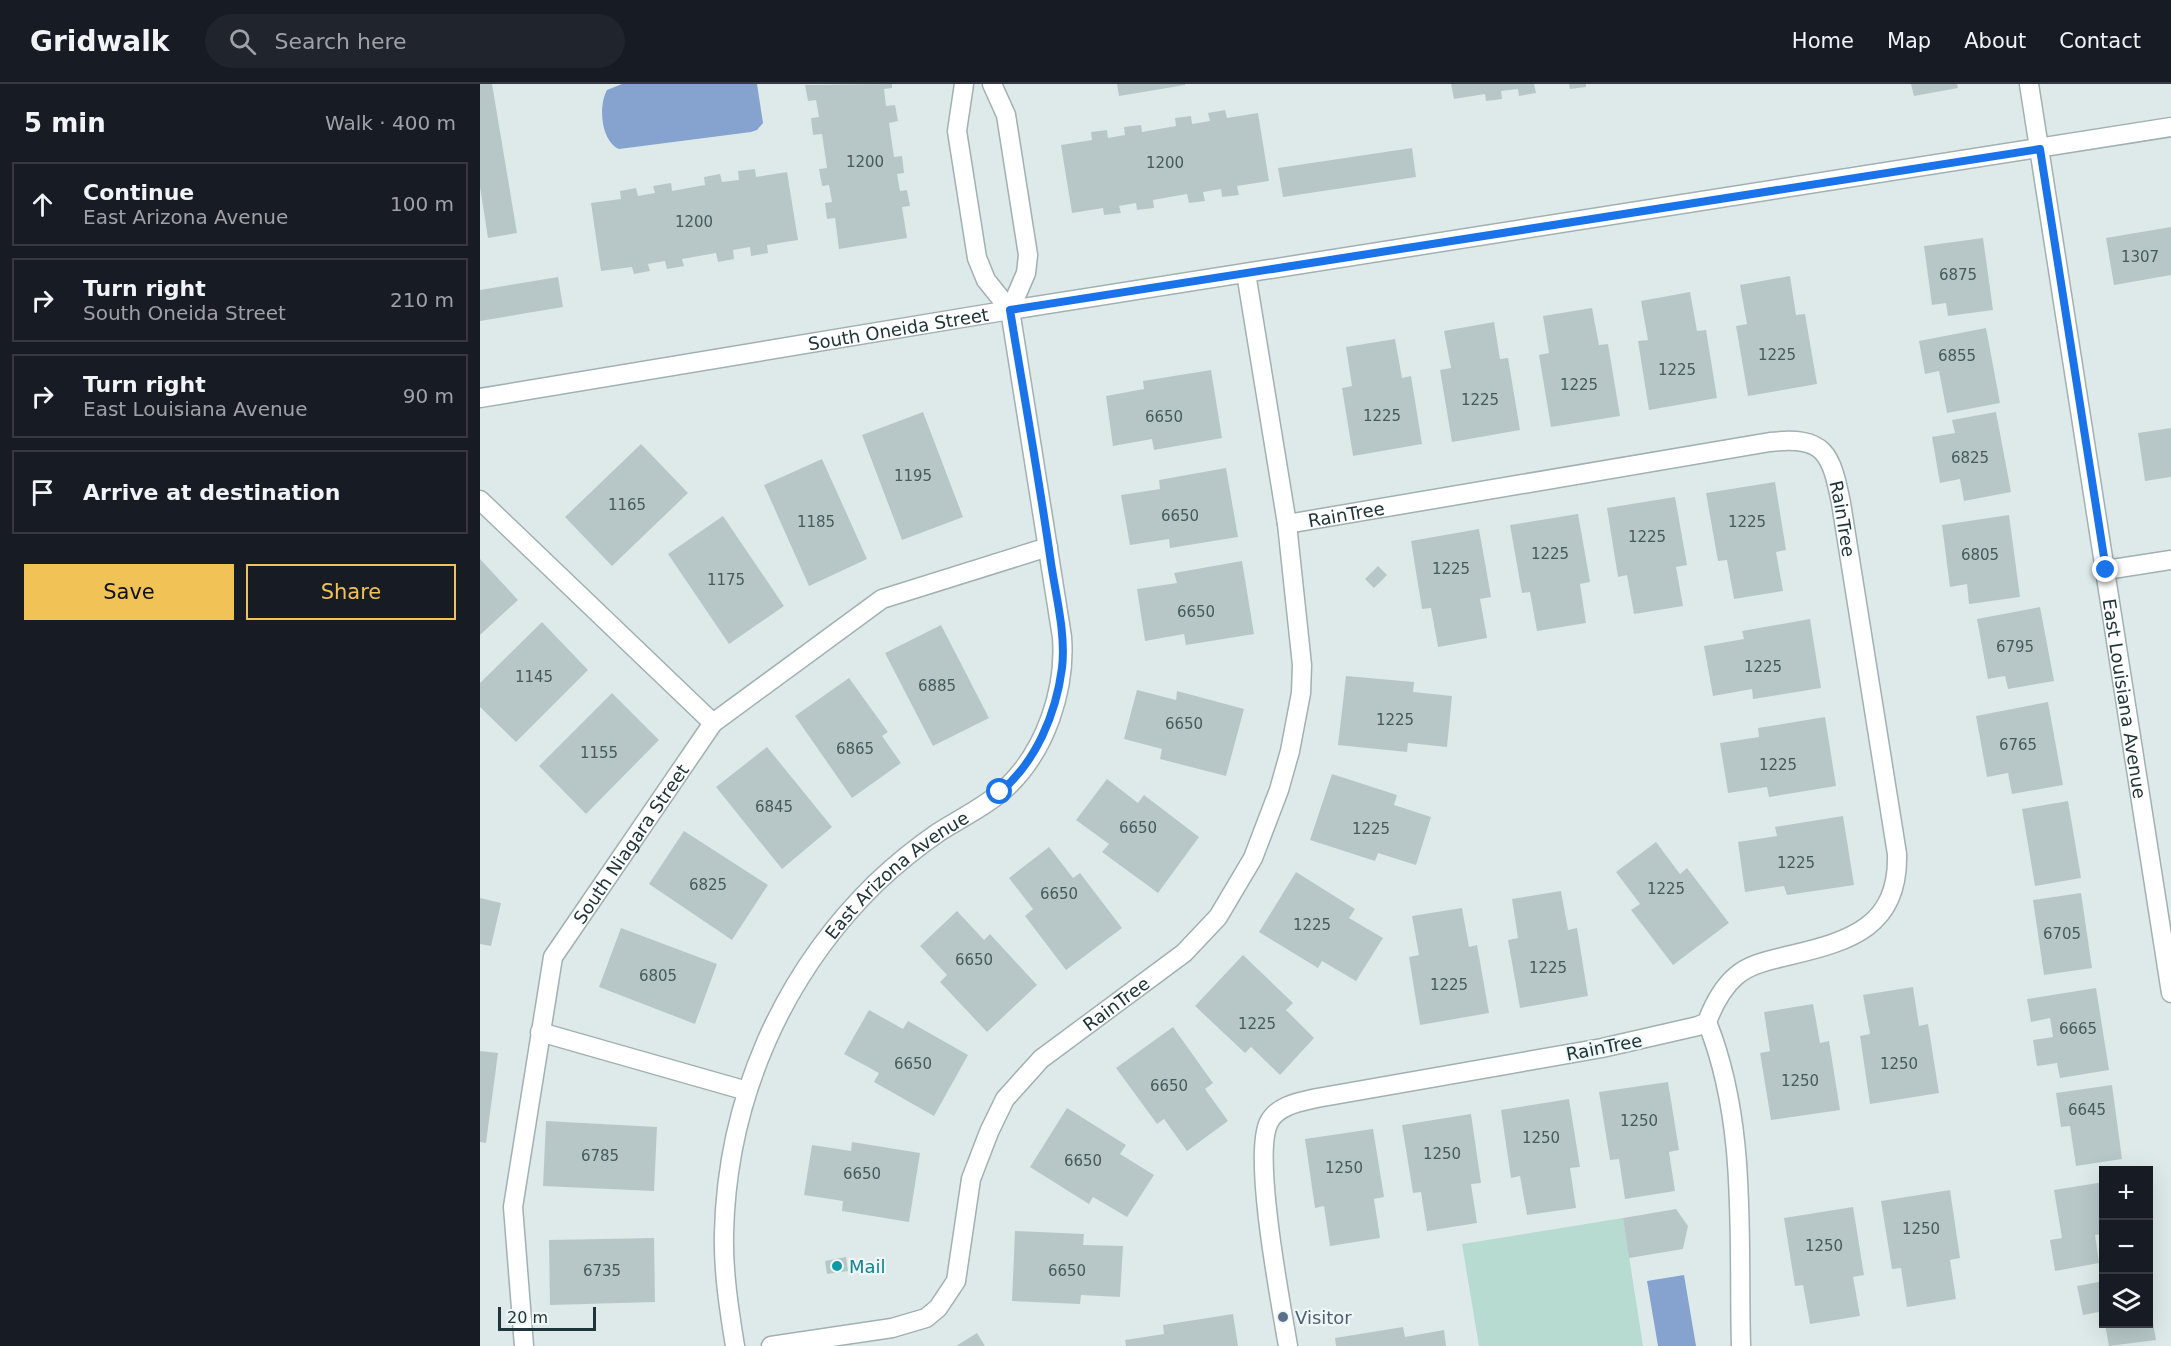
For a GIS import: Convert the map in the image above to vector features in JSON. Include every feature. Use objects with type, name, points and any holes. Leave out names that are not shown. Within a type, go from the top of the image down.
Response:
[{"type":"street","points":[[964,84],[957,131],[977,258],[986,280],[1010,310],[1026,273],[1029,255],[1006,115],[992,84]]},
{"type":"street","name":"East Louisiana Avenue","points":[[2029,84],[2171,987]]},
{"type":"street","name":"South Oneida Street","points":[[480,398],[1010,310],[2171,127]]},
{"type":"street","name":"RainTree","points":[[771,1346],[892,1328],[926,1318],[938,1308],[956,1281],[960,1265],[967,1200],[977,1160],[1005,1099],[1015,1085],[1041,1059],[1168,968],[1204,933],[1237,887],[1253,858],[1279,790],[1301,693],[1301,637],[1287,524],[1246,273]]},
{"type":"street","name":"East Arizona Avenue","points":[[735,1346],[726,1279],[724,1226],[733,1145],[747,1091],[764,1044],[780,1011],[814,955],[839,923],[893,867],[1006,788],[1036,749],[1055,703],[1063,660],[1048,547],[1010,310]]},
{"type":"street","name":"RainTree","points":[[1287,524],[1770,442],[1789,440],[1810,442],[1825,453],[1835,476],[1841,503],[1897,854],[1896,885],[1884,909],[1857,934],[1822,948],[1766,961],[1736,976],[1720,996],[1707,1022],[1678,1032],[1602,1048],[1317,1098],[1291,1105],[1278,1112],[1269,1123],[1266,1132],[1265,1182],[1288,1346]]},
{"type":"street","points":[[480,500],[713,723]]},
{"type":"street","name":"South Niagara Street","points":[[525,1346],[513,1207],[553,957],[713,723],[882,599],[1048,547]]},
{"type":"street","points":[[2106,570],[2171,560]]},
{"type":"street","points":[[1707,1022],[1722,1065],[1733,1128],[1737,1176],[1741,1346]]},
{"type":"street","points":[[540,1032],[747,1091]]},
{"type":"green space","points":[[1623,1218],[1643,1346],[1479,1346],[1462,1244]]},
{"type":"water","points":[[622,84],[757,84],[763,123],[757,130],[751,132],[619,149],[608,139],[602,114],[607,90]]},
{"type":"water","points":[[1684,1275],[1696,1346],[1658,1346],[1647,1281]]},
{"type":"building","points":[[480,84],[492,84],[517,233],[488,238],[480,187]]},
{"type":"building","points":[[892,84],[892,88],[884,89],[886,106],[895,105],[898,121],[889,123],[894,157],[902,156],[904,173],[897,174],[900,191],[907,190],[910,206],[902,207],[907,238],[839,249],[835,218],[827,219],[825,203],[832,202],[829,185],[822,186],[819,169],[827,168],[822,134],[813,135],[811,118],[819,117],[816,100],[808,101],[805,85]]},
{"type":"building","points":[[1117,84],[1185,84],[1185,85],[1119,96]]},
{"type":"building","points":[[1451,84],[1534,84],[1536,93],[1519,96],[1518,89],[1501,91],[1502,99],[1486,101],[1485,94],[1454,99]]},
{"type":"building","points":[[1569,84],[1586,84],[1586,87],[1570,89]]},
{"type":"building","points":[[1911,84],[1957,84],[1958,88],[1914,96]]},
{"type":"building","points":[[1225,110],[1227,118],[1258,113],[1269,181],[1237,186],[1239,195],[1222,197],[1221,189],[1203,192],[1205,201],[1189,203],[1187,194],[1153,200],[1154,208],[1137,210],[1136,203],[1119,206],[1121,213],[1104,215],[1103,208],[1072,213],[1061,145],[1092,140],[1091,132],[1107,130],[1108,138],[1125,135],[1124,127],[1141,125],[1142,132],[1176,126],[1175,118],[1191,116],[1192,124],[1210,121],[1208,113]]},
{"type":"building","points":[[1412,148],[1416,177],[1283,197],[1278,168]]},
{"type":"building","points":[[755,169],[756,177],[787,172],[798,240],[767,245],[768,253],[751,256],[750,247],[733,250],[734,259],[718,262],[716,253],[682,259],[684,266],[667,269],[665,261],[648,264],[650,271],[634,274],[632,267],[601,271],[591,203],[621,199],[620,191],[636,188],[638,196],[655,193],[653,186],[671,183],[672,191],[705,185],[704,177],[720,174],[722,182],[739,180],[738,171]]},
{"type":"building","points":[[2171,227],[2171,275],[2114,285],[2106,238]]},
{"type":"building","points":[[1983,238],[1993,310],[1948,316],[1946,303],[1932,305],[1924,246]]},
{"type":"building","points":[[1790,276],[1796,315],[1805,314],[1817,384],[1748,396],[1736,326],[1747,324],[1740,285]]},
{"type":"building","points":[[558,277],[563,307],[480,321],[480,290]]},
{"type":"building","points":[[1690,292],[1697,331],[1706,330],[1717,398],[1649,410],[1638,341],[1648,340],[1641,301]]},
{"type":"building","points":[[1592,308],[1599,345],[1608,344],[1620,416],[1551,427],[1539,355],[1549,353],[1543,316]]},
{"type":"building","points":[[1494,322],[1500,359],[1508,358],[1520,430],[1452,442],[1440,370],[1451,368],[1444,331]]},
{"type":"building","points":[[1986,328],[2000,403],[1947,413],[1939,371],[1925,374],[1919,341]]},
{"type":"building","points":[[1395,339],[1402,378],[1411,376],[1422,444],[1353,456],[1342,388],[1352,386],[1346,347]]},
{"type":"building","points":[[1211,370],[1222,438],[1154,450],[1152,439],[1113,446],[1106,396],[1144,389],[1143,381]]},
{"type":"building","points":[[923,412],[963,517],[902,540],[862,435]]},
{"type":"building","points":[[1996,412],[2011,492],[1964,501],[1960,479],[1940,483],[1932,437],[1955,433],[1952,420]]},
{"type":"building","points":[[2171,428],[2171,477],[2145,481],[2138,433]]},
{"type":"building","points":[[641,444],[688,493],[612,566],[565,517]]},
{"type":"building","points":[[822,459],[867,559],[809,586],[764,485]]},
{"type":"building","points":[[1226,468],[1238,537],[1170,548],[1169,539],[1130,545],[1121,495],[1160,489],[1159,480]]},
{"type":"building","points":[[1775,482],[1786,550],[1776,552],[1783,591],[1734,599],[1727,560],[1718,561],[1706,493]]},
{"type":"building","points":[[1675,497],[1687,565],[1676,567],[1683,606],[1634,614],[1627,575],[1618,577],[1607,508]]},
{"type":"building","points":[[1578,514],[1590,582],[1580,584],[1586,623],[1537,631],[1530,592],[1522,593],[1510,525]]},
{"type":"building","points":[[2009,515],[2020,597],[1969,604],[1967,584],[1950,587],[1942,525]]},
{"type":"building","points":[[723,516],[784,606],[729,644],[668,554]]},
{"type":"building","points":[[1479,529],[1491,597],[1480,599],[1487,638],[1438,647],[1431,608],[1422,609],[1411,541]]},
{"type":"building","points":[[480,559],[518,600],[480,635]]},
{"type":"building","points":[[1242,561],[1254,634],[1186,645],[1184,634],[1145,641],[1137,589],[1177,583],[1174,573]]},
{"type":"building","points":[[1378,566],[1387,575],[1374,588],[1365,579]]},
{"type":"building","points":[[2040,607],[2054,681],[2008,689],[2005,676],[1988,679],[1977,619]]},
{"type":"building","points":[[1810,619],[1821,688],[1753,699],[1752,689],[1713,696],[1704,646],[1744,639],[1742,631]]},
{"type":"building","points":[[542,622],[588,670],[516,742],[480,707],[480,683]]},
{"type":"building","points":[[941,625],[989,718],[933,746],[885,653]]},
{"type":"building","points":[[1346,676],[1414,682],[1413,692],[1452,696],[1447,747],[1408,743],[1407,752],[1338,745]]},
{"type":"building","points":[[849,678],[888,732],[882,736],[901,763],[852,798],[795,716]]},
{"type":"building","points":[[1137,690],[1176,700],[1177,691],[1244,709],[1226,776],[1160,759],[1162,749],[1124,739]]},
{"type":"building","points":[[612,693],[659,740],[586,814],[539,766]]},
{"type":"building","points":[[2048,702],[2063,785],[2012,794],[2008,773],[1987,777],[1976,716]]},
{"type":"building","points":[[1825,717],[1836,786],[1769,797],[1767,787],[1728,793],[1720,743],[1759,737],[1758,728]]},
{"type":"building","points":[[767,747],[832,827],[782,869],[716,787]]},
{"type":"building","points":[[1332,774],[1397,795],[1394,805],[1431,817],[1416,865],[1378,853],[1375,861],[1310,840]]},
{"type":"building","points":[[1107,779],[1138,803],[1144,795],[1199,837],[1158,893],[1102,852],[1109,844],[1076,820]]},
{"type":"building","points":[[2068,801],[2081,878],[2035,886],[2022,809]]},
{"type":"building","points":[[1843,816],[1854,885],[1787,895],[1784,886],[1745,892],[1738,842],[1777,836],[1775,827]]},
{"type":"building","points":[[684,831],[768,885],[732,940],[649,884]]},
{"type":"building","points":[[1656,842],[1680,874],[1687,868],[1729,923],[1673,965],[1631,910],[1640,904],[1616,872]]},
{"type":"building","points":[[1049,847],[1073,878],[1080,873],[1122,928],[1066,970],[1025,916],[1033,909],[1009,878]]},
{"type":"building","points":[[1296,872],[1355,909],[1349,918],[1383,938],[1356,981],[1322,961],[1318,968],[1259,932]]},
{"type":"building","points":[[1561,891],[1568,930],[1577,928],[1588,996],[1520,1008],[1508,940],[1518,938],[1512,899]]},
{"type":"building","points":[[2081,893],[2092,968],[2044,975],[2033,900]]},
{"type":"building","points":[[480,898],[501,903],[491,946],[480,944]]},
{"type":"building","points":[[1462,908],[1469,947],[1477,945],[1489,1013],[1420,1025],[1409,957],[1419,955],[1412,916]]},
{"type":"building","points":[[957,911],[984,940],[990,934],[1037,985],[987,1032],[940,982],[947,975],[920,946]]},
{"type":"building","points":[[621,928],[717,964],[695,1024],[599,987]]},
{"type":"building","points":[[1243,955],[1293,1003],[1286,1010],[1314,1038],[1280,1075],[1251,1047],[1245,1053],[1195,1006]]},
{"type":"building","points":[[1913,987],[1919,1026],[1928,1024],[1939,1093],[1870,1104],[1860,1036],[1870,1034],[1863,995]]},
{"type":"building","points":[[2096,988],[2109,1070],[2060,1078],[2057,1063],[2037,1066],[2033,1040],[2053,1037],[2050,1018],[2031,1022],[2027,999]]},
{"type":"building","points":[[1813,1004],[1820,1043],[1829,1041],[1840,1110],[1771,1120],[1760,1053],[1770,1051],[1764,1012]]},
{"type":"building","points":[[869,1010],[903,1029],[908,1021],[968,1055],[934,1116],[874,1082],[879,1073],[844,1054]]},
{"type":"building","points":[[1173,1027],[1213,1083],[1205,1089],[1228,1121],[1187,1151],[1164,1119],[1157,1124],[1116,1068]]},
{"type":"building","points":[[480,1051],[498,1053],[486,1143],[480,1142]]},
{"type":"building","points":[[1668,1082],[1679,1150],[1669,1152],[1675,1191],[1625,1199],[1619,1159],[1610,1160],[1599,1092]]},
{"type":"building","points":[[2112,1085],[2122,1159],[2076,1166],[2070,1126],[2061,1127],[2056,1093]]},
{"type":"building","points":[[1569,1099],[1580,1167],[1570,1168],[1576,1208],[1527,1215],[1520,1176],[1511,1178],[1501,1110]]},
{"type":"building","points":[[1067,1108],[1126,1145],[1120,1154],[1154,1175],[1127,1217],[1093,1197],[1089,1204],[1030,1167]]},
{"type":"building","points":[[1471,1114],[1481,1183],[1471,1184],[1477,1223],[1427,1231],[1421,1192],[1413,1193],[1402,1125]]},
{"type":"building","points":[[546,1121],[657,1127],[654,1191],[543,1186]]},
{"type":"building","points":[[1373,1129],[1384,1197],[1374,1199],[1380,1238],[1330,1246],[1324,1206],[1315,1208],[1305,1139]]},
{"type":"building","points":[[852,1142],[920,1153],[909,1222],[842,1211],[843,1201],[804,1195],[812,1145],[851,1151]]},
{"type":"building","points":[[2099,1183],[2099,1235],[2095,1235],[2099,1263],[2055,1271],[2050,1240],[2062,1238],[2054,1190]]},
{"type":"building","points":[[1950,1190],[1960,1258],[1950,1260],[1956,1299],[1907,1307],[1901,1268],[1892,1269],[1881,1201]]},
{"type":"building","points":[[1853,1207],[1864,1275],[1853,1277],[1860,1316],[1810,1324],[1803,1285],[1795,1286],[1784,1218]]},
{"type":"building","points":[[1676,1209],[1688,1226],[1683,1249],[1629,1258],[1623,1218]]},
{"type":"building","points":[[1015,1231],[1084,1234],[1083,1245],[1123,1246],[1120,1297],[1081,1295],[1080,1304],[1012,1301]]},
{"type":"building","points":[[654,1238],[655,1302],[550,1305],[549,1240]]},
{"type":"building","name":"Mail","points":[[846,1257],[848,1271],[827,1274],[825,1261]]},
{"type":"building","points":[[2099,1282],[2099,1312],[2083,1315],[2077,1286]]},
{"type":"building","points":[[1233,1314],[1238,1346],[1126,1346],[1125,1340],[1164,1334],[1163,1325]]},
{"type":"building","points":[[2153,1322],[2156,1340],[2109,1346],[2106,1328],[2153,1328]]},
{"type":"building","points":[[1403,1327],[1405,1337],[1444,1330],[1446,1346],[1336,1346],[1335,1338]]},
{"type":"building","points":[[977,1333],[985,1346],[956,1346]]},
{"type":"place","name":"Mail","points":[[837,1266]]},
{"type":"place","name":"Visitor","points":[[1283,1317]]},
{"type":"route","points":[[1000,792],[1022,770],[1036,749],[1052,714],[1063,655],[1010,310],[2040,149],[2106,570]]}]
